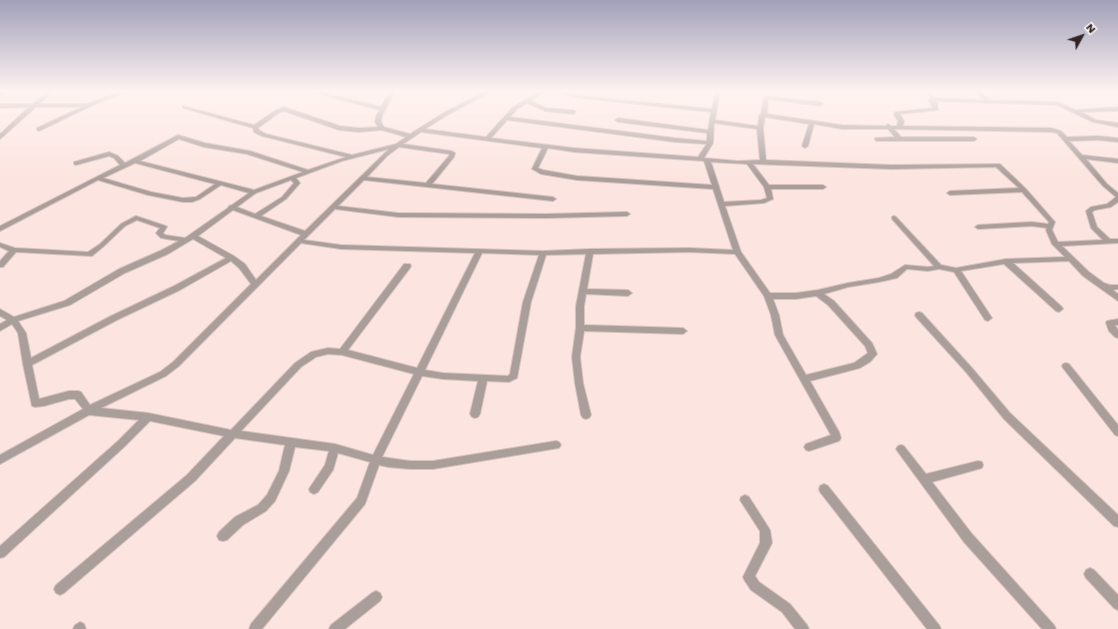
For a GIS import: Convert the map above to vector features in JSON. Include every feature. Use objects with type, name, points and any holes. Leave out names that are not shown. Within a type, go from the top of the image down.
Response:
[{"type":"street","points":[[0,137],[18,120]]},
{"type":"street","points":[[39,129],[57,120]]},
{"type":"street","points":[[230,120],[255,128],[256,131],[264,135],[351,157]]},
{"type":"street","points":[[255,128],[265,120]]},
{"type":"street","points":[[316,120],[339,128],[359,130],[382,128],[410,136]]},
{"type":"street","points":[[377,120],[382,128]]},
{"type":"street","points":[[0,460],[89,410],[163,374],[176,364],[333,207],[398,145],[434,120]]},
{"type":"street","points":[[488,138],[502,120]]},
{"type":"street","points":[[522,120],[675,140],[710,143]]},
{"type":"street","points":[[621,120],[710,132]]},
{"type":"street","points":[[761,120],[760,128],[763,162]]},
{"type":"street","points":[[801,120],[842,127],[900,126],[1052,130],[1059,132],[1105,185],[1118,197],[1109,206],[1093,208],[1089,211],[1094,228],[1108,241]]},
{"type":"street","points":[[900,126],[901,120]]},
{"type":"street","points":[[1094,120],[1118,125]]},
{"type":"street","points":[[760,128],[712,121],[710,143],[704,160],[715,187],[737,252],[768,296],[775,315],[779,335],[805,379],[836,438],[809,447]]},
{"type":"street","points":[[805,146],[812,122]]},
{"type":"street","points":[[888,126],[899,139]]},
{"type":"street","points":[[420,130],[635,156],[738,163],[763,162],[891,167],[995,164],[1000,166],[1024,190],[1052,222],[1049,230],[1056,244],[1086,274],[1118,298]]},
{"type":"street","points":[[0,229],[123,165],[135,161],[178,137],[204,145],[248,152],[309,172]]},
{"type":"street","points":[[1066,139],[1098,138],[1118,140]]},
{"type":"street","points":[[877,139],[974,140]]},
{"type":"street","points":[[0,328],[13,320],[67,303],[122,271],[165,252],[190,238],[231,207],[254,192],[351,157],[398,145],[452,153],[452,156],[428,185]]},
{"type":"street","points":[[546,146],[535,169],[541,172],[577,178],[715,187]]},
{"type":"street","points":[[76,163],[106,154],[116,158],[123,165]]},
{"type":"street","points":[[1081,157],[1118,161]]},
{"type":"street","points":[[135,161],[254,192]]},
{"type":"street","points":[[721,204],[762,202],[770,199],[767,187],[749,163]]},
{"type":"street","points":[[98,178],[150,194],[184,200],[198,198],[221,183]]},
{"type":"street","points":[[256,216],[284,198],[297,183],[292,178]]},
{"type":"street","points":[[363,178],[553,199]]},
{"type":"street","points":[[767,187],[823,187]]},
{"type":"street","points":[[950,193],[1024,190]]},
{"type":"street","points":[[231,207],[306,234]]},
{"type":"street","points":[[333,207],[398,216],[539,216],[627,214]]},
{"type":"street","points":[[0,245],[14,250],[89,254],[123,225],[136,218],[164,227],[159,233],[163,237],[190,238],[231,258],[242,266],[256,284]]},
{"type":"street","points":[[894,218],[939,267]]},
{"type":"street","points":[[978,227],[1032,224],[1051,226]]},
{"type":"street","points":[[299,241],[341,247],[543,253],[689,250],[737,252]]},
{"type":"street","points":[[1056,244],[1118,241]]},
{"type":"street","points":[[0,265],[14,250]]},
{"type":"street","points":[[255,628],[361,501],[376,459],[480,250]]},
{"type":"street","points":[[586,415],[579,382],[576,357],[580,328],[580,306],[590,251]]},
{"type":"street","points":[[60,589],[191,478],[298,365],[314,354],[328,351],[342,352],[443,376],[509,379],[514,376],[527,302],[543,253]]},
{"type":"street","points":[[27,364],[114,318],[177,288],[231,258]]},
{"type":"street","points":[[768,296],[796,296],[818,293],[848,285],[894,276],[905,267],[928,269],[939,267],[956,270],[1006,261],[1071,259]]},
{"type":"street","points":[[1006,261],[1059,309]]},
{"type":"street","points":[[342,352],[407,266]]},
{"type":"street","points":[[956,270],[988,318]]},
{"type":"street","points":[[1106,288],[1118,287]]},
{"type":"street","points":[[583,291],[628,293]]},
{"type":"street","points":[[805,379],[857,366],[873,354],[869,345],[831,303],[818,293]]},
{"type":"street","points":[[0,312],[13,320],[22,333],[35,403],[69,395],[78,395],[89,410],[148,418],[233,434],[335,448],[376,459],[410,465],[433,465],[556,445]]},
{"type":"street","points":[[918,315],[969,370],[1007,416],[1118,522]]},
{"type":"street","points":[[1118,322],[1110,323],[1112,329],[1118,335]]},
{"type":"street","points":[[580,328],[683,331]]},
{"type":"street","points":[[1066,366],[1118,432]]},
{"type":"street","points":[[475,414],[483,378]]},
{"type":"street","points":[[0,553],[148,418]]},
{"type":"street","points":[[223,536],[239,521],[262,508],[271,498],[284,471],[290,442]]},
{"type":"street","points":[[314,489],[329,467],[335,448]]},
{"type":"street","points":[[901,449],[968,538],[1050,629]]},
{"type":"street","points":[[924,478],[978,465]]},
{"type":"street","points":[[824,489],[935,629]]},
{"type":"street","points":[[745,500],[765,530],[766,543],[749,578],[755,586],[786,608],[803,629]]},
{"type":"street","points":[[1090,574],[1118,604]]},
{"type":"street","points":[[335,629],[376,597]]}]
